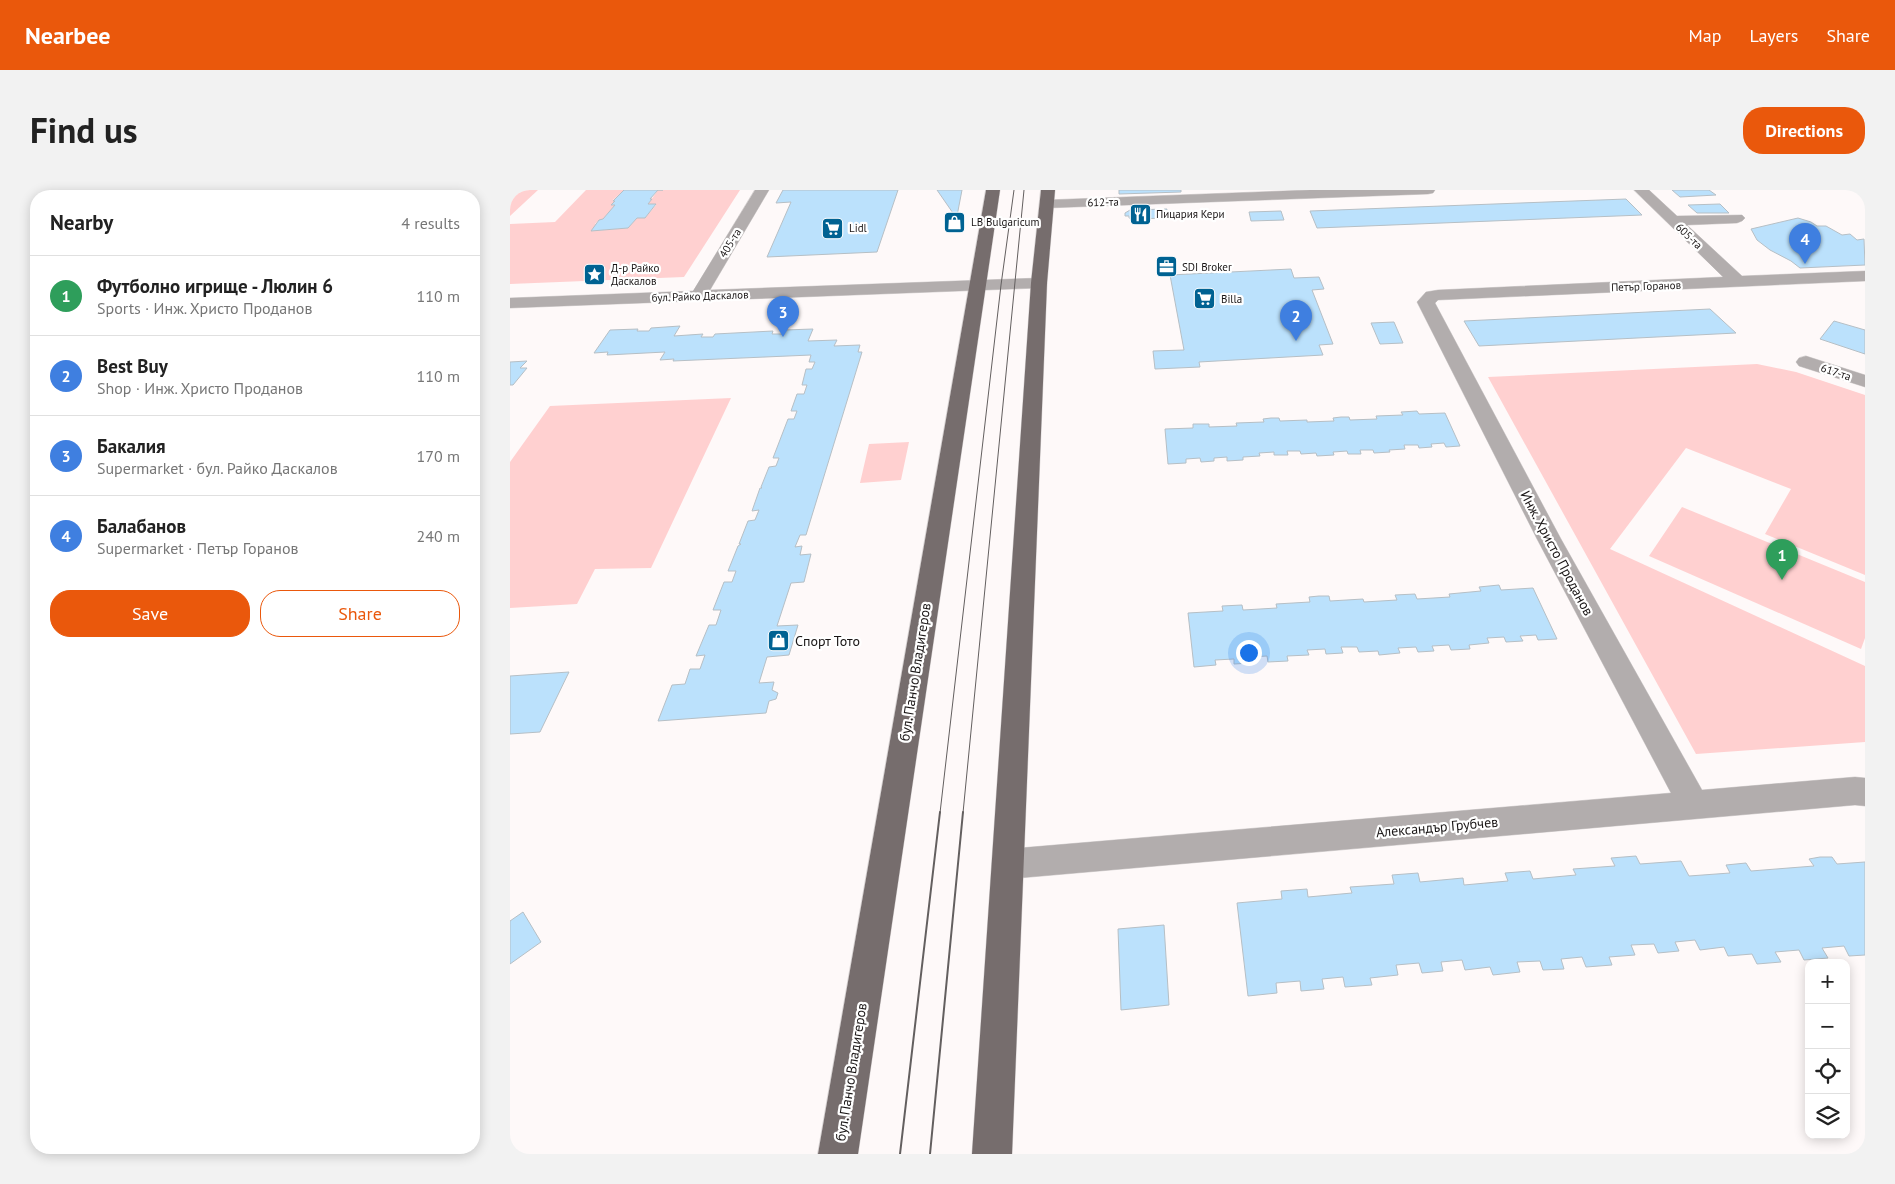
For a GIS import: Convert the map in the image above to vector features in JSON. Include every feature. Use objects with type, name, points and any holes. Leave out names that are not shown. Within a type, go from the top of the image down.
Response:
[{"type":"main road","name":"бул. Панчо Владигеров","points":[[838,1154],[992,190]]},
{"type":"main road","points":[[992,1154],[1039,284],[1047,197]]},
{"type":"street","name":"405-та","points":[[698,296],[762,190]]},
{"type":"street","name":"612-та","points":[[1047,197],[1428,190]]},
{"type":"street","name":"605-та","points":[[1641,190],[1738,282]]},
{"type":"street","points":[[1673,221],[1737,218]]},
{"type":"street","name":"Петър Горанов","points":[[1428,299],[1438,294],[1865,276]]},
{"type":"street","name":"бул. Райко Даскалов","points":[[510,303],[1039,284]]},
{"type":"street","name":"Инж. Христо Проданов","points":[[1428,299],[1427,306],[1549,538],[1694,805]]},
{"type":"street","name":"617-та","points":[[1806,362],[1865,381]]},
{"type":"street","name":"Александър Грубчев","points":[[1008,864],[1855,791],[1865,792]]},
{"type":"shaded area","points":[[510,190],[538,190],[510,216]]},
{"type":"shaded area","points":[[586,190],[624,190],[613,200],[615,201],[611,205],[615,205],[603,219],[595,224],[597,224],[592,231],[628,228],[637,218],[645,218],[656,205],[648,204],[658,190],[740,190],[684,277],[510,284],[510,224],[555,222]]},
{"type":"shaded area","points":[[1757,364],[1796,372],[1865,395],[1865,575],[1765,534],[1791,489],[1686,448],[1610,549],[1865,666],[1865,742],[1696,754],[1488,377]]},
{"type":"shaded area","points":[[731,398],[651,568],[595,569],[577,604],[510,608],[510,462],[550,406]]},
{"type":"shaded area","points":[[909,442],[901,480],[860,483],[869,444]]},
{"type":"shaded area","points":[[1682,507],[1865,582],[1865,638],[1861,649],[1649,556]]},
{"type":"building","points":[[624,190],[658,190],[648,204],[656,204],[645,218],[637,218],[628,228],[591,231],[599,220],[603,219],[615,205],[611,205]]},
{"type":"building","name":"Lidl","points":[[783,190],[898,190],[877,252],[767,257],[791,202],[776,203]]},
{"type":"building","points":[[937,190],[962,190],[957,216],[955,216]]},
{"type":"building","points":[[1119,190],[1181,190],[1181,192],[1119,194]]},
{"type":"building","points":[[1672,190],[1709,190],[1716,195],[1680,197]]},
{"type":"building","points":[[1626,199],[1642,215],[1317,228],[1310,211]]},
{"type":"building","points":[[1720,204],[1729,213],[1697,213],[1688,205]]},
{"type":"building","points":[[1167,209],[1167,218],[1132,219],[1129,216],[1125,216],[1125,213],[1130,210]]},
{"type":"building","points":[[1281,211],[1284,220],[1251,221],[1249,212]]},
{"type":"building","points":[[1167,212],[1179,212],[1180,218],[1167,218]]},
{"type":"building","points":[[1798,218],[1817,226],[1826,226],[1842,235],[1850,234],[1857,240],[1864,239],[1865,265],[1800,268],[1757,240],[1751,229]]},
{"type":"building","points":[[961,219],[959,226],[953,226],[954,223],[947,221],[947,220]]},
{"type":"building","points":[[1291,269],[1294,278],[1319,277],[1324,289],[1312,290],[1333,344],[1319,345],[1323,355],[1199,362],[1200,367],[1155,369],[1153,351],[1184,350],[1170,275]]},
{"type":"building","points":[[1710,309],[1736,333],[1479,346],[1464,321]]},
{"type":"building","points":[[1834,321],[1865,330],[1865,354],[1820,339]]},
{"type":"building","points":[[1394,322],[1403,343],[1380,344],[1371,323]]},
{"type":"building","points":[[680,326],[674,336],[703,334],[701,337],[713,337],[715,334],[773,331],[772,334],[783,334],[785,330],[813,329],[808,341],[837,340],[834,346],[860,345],[858,352],[862,352],[806,535],[800,535],[795,547],[802,546],[800,555],[811,554],[804,582],[791,583],[777,626],[798,625],[789,655],[767,657],[759,683],[774,682],[772,690],[778,693],[776,699],[769,701],[766,713],[658,721],[672,685],[685,684],[690,669],[700,669],[705,655],[696,656],[709,625],[716,625],[721,610],[713,610],[724,582],[732,582],[736,571],[728,571],[738,546],[741,544],[739,544],[748,521],[755,520],[759,510],[752,511],[769,467],[776,466],[779,458],[773,458],[788,419],[794,419],[797,411],[791,411],[797,394],[804,394],[807,385],[802,385],[806,369],[812,369],[815,362],[809,362],[811,355],[673,361],[674,359],[660,360],[665,352],[607,355],[608,352],[594,353],[610,330],[638,329],[637,331],[649,331],[651,328]]},
{"type":"building","points":[[527,361],[520,368],[527,368],[513,385],[510,385],[510,362]]},
{"type":"building","points":[[1417,411],[1419,414],[1445,413],[1460,446],[1446,447],[1444,443],[1431,444],[1432,447],[1419,448],[1418,445],[1404,445],[1405,449],[1389,450],[1390,452],[1374,453],[1373,450],[1360,450],[1361,454],[1348,454],[1347,451],[1333,452],[1334,455],[1317,456],[1316,453],[1301,454],[1300,451],[1287,451],[1288,455],[1274,455],[1274,452],[1259,453],[1260,456],[1243,457],[1243,460],[1227,461],[1227,457],[1201,462],[1200,458],[1186,459],[1186,463],[1168,464],[1165,429],[1193,428],[1193,424],[1209,424],[1209,427],[1237,426],[1236,423],[1264,422],[1263,419],[1271,418],[1279,418],[1280,421],[1307,420],[1307,422],[1334,421],[1333,418],[1341,417],[1349,417],[1350,420],[1377,419],[1376,416],[1403,415],[1401,412]]},
{"type":"building","points":[[1499,585],[1501,590],[1533,588],[1557,639],[1538,640],[1536,635],[1520,636],[1523,641],[1506,642],[1504,637],[1487,638],[1489,643],[1469,645],[1470,649],[1451,650],[1449,645],[1432,646],[1434,651],[1418,652],[1416,647],[1398,648],[1400,653],[1379,655],[1378,651],[1359,652],[1357,647],[1341,647],[1343,653],[1326,654],[1325,649],[1307,650],[1309,655],[1287,656],[1288,661],[1268,662],[1267,656],[1250,657],[1251,663],[1234,664],[1234,659],[1215,660],[1216,665],[1194,667],[1188,613],[1223,611],[1222,606],[1242,605],[1243,610],[1277,608],[1276,604],[1310,602],[1309,597],[1319,596],[1329,596],[1330,601],[1363,599],[1364,602],[1397,600],[1395,595],[1415,594],[1417,599],[1450,597],[1449,594],[1481,591],[1479,587]]},
{"type":"building","points":[[569,672],[540,732],[510,734],[510,676]]},
{"type":"building","points":[[1636,856],[1640,864],[1681,861],[1689,876],[1730,873],[1726,865],[1746,863],[1751,871],[1814,866],[1809,859],[1820,857],[1832,857],[1837,864],[1865,862],[1865,955],[1849,956],[1844,946],[1822,948],[1828,958],[1804,960],[1799,950],[1775,952],[1781,962],[1757,964],[1752,954],[1728,956],[1724,947],[1700,950],[1695,940],[1675,942],[1679,951],[1658,953],[1654,944],[1631,945],[1635,955],[1609,957],[1612,965],[1586,967],[1582,957],[1561,959],[1564,969],[1543,970],[1540,961],[1517,962],[1520,972],[1493,975],[1490,967],[1465,970],[1462,960],[1441,962],[1443,971],[1422,973],[1419,963],[1396,965],[1398,975],[1370,978],[1372,985],[1345,987],[1343,977],[1322,979],[1324,989],[1301,991],[1300,981],[1276,983],[1277,993],[1248,996],[1237,903],[1282,899],[1281,891],[1307,889],[1308,897],[1352,893],[1350,887],[1394,884],[1392,875],[1418,873],[1420,882],[1463,878],[1464,885],[1508,881],[1505,873],[1530,871],[1533,879],[1576,875],[1573,869],[1615,866],[1611,858]]},
{"type":"building","points":[[523,912],[541,942],[510,964],[510,921]]},
{"type":"building","points":[[1164,925],[1169,1005],[1121,1010],[1118,929]]},
{"type":"tram line","points":[[940,813],[1001,285],[1014,190]]},
{"type":"tram line","points":[[963,813],[1024,190]]},
{"type":"tram line","points":[[900,1154],[940,812]]},
{"type":"tram line","points":[[930,1154],[963,812]]},
{"type":"place","name":"Пицария Кери","points":[[1140,214]]},
{"type":"place","name":"LB Bulgaricum","points":[[955,222]]},
{"type":"place","name":"Lidl","points":[[833,228]]},
{"type":"place","name":"Балабанов","points":[[1805,264]]},
{"type":"place","name":"SDI Broker","points":[[1166,267]]},
{"type":"place","name":"Д-р Райко Даскалов","points":[[595,274]]},
{"type":"place","name":"Billa","points":[[1205,299]]},
{"type":"place","name":"Бакалия","points":[[783,337]]},
{"type":"place","name":"Best Buy","points":[[1296,341]]},
{"type":"place","name":"Футболно игрище - Люлин 6","points":[[1782,580]]},
{"type":"place","name":"Спорт Тото","points":[[779,641]]}]
